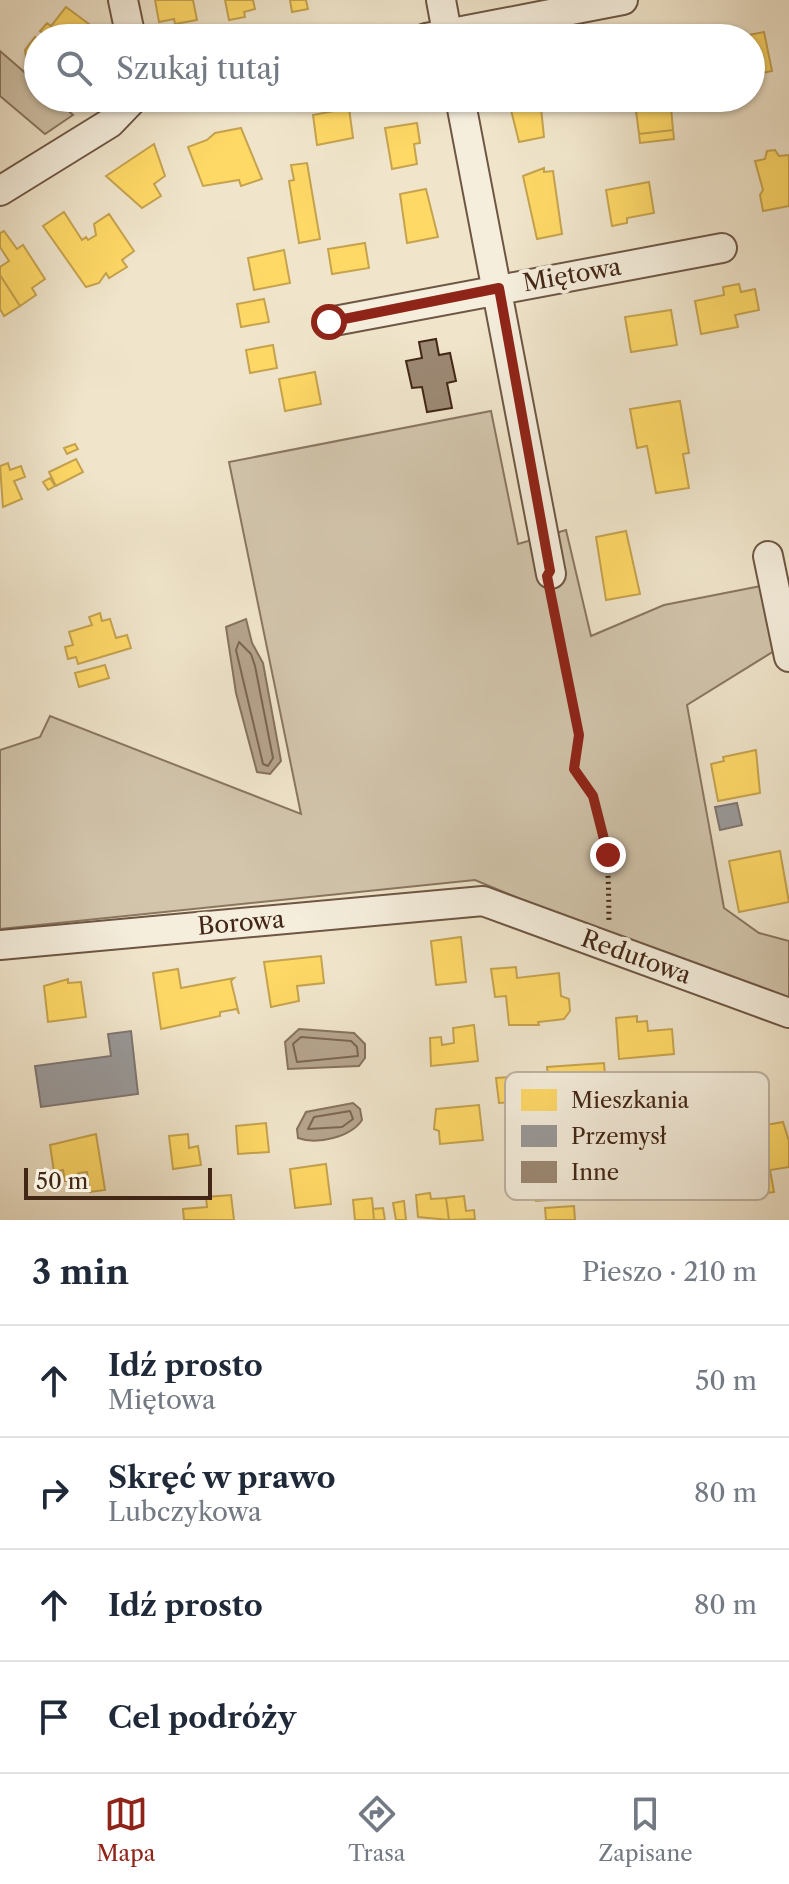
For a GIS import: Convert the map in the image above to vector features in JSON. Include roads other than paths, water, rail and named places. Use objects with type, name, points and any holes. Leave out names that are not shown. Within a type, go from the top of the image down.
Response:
[{"type":"street","points":[[123,0],[128,24]]},
{"type":"street","points":[[440,24],[441,0]]},
{"type":"street","points":[[504,24],[623,0]]},
{"type":"street","points":[[0,191],[110,123],[121,112]]},
{"type":"street","points":[[463,112],[551,572]]},
{"type":"street","name":"Miętowa","points":[[329,322],[722,248]]},
{"type":"street","points":[[768,556],[789,657]]},
{"type":"street","name":"Borowa","points":[[0,945],[483,901]]},
{"type":"street","name":"Redutowa","points":[[483,901],[789,1013]]},
{"type":"water","points":[[246,619],[252,643],[263,663],[281,761],[270,774],[257,772],[236,693],[226,627]]},
{"type":"water","points":[[299,1029],[354,1033],[365,1044],[365,1058],[359,1066],[288,1069],[285,1042]]},
{"type":"water","points":[[353,1103],[360,1109],[362,1120],[350,1131],[324,1140],[298,1138],[297,1129],[306,1112]]}]
